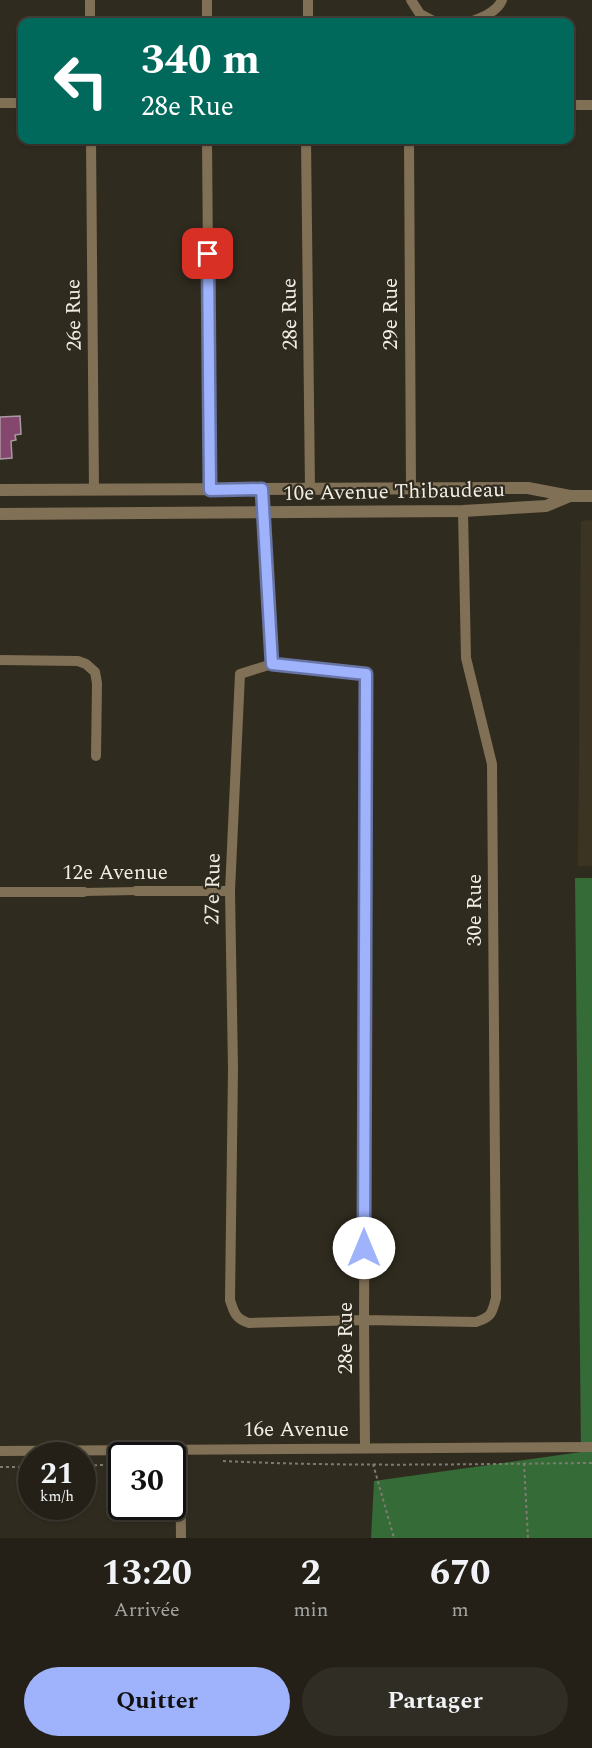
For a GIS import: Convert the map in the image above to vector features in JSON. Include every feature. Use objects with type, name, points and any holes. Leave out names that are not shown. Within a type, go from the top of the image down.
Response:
[{"type":"street","points":[[90,0],[90,18]]},
{"type":"street","points":[[207,0],[207,18]]},
{"type":"street","points":[[308,0],[308,18]]},
{"type":"street","points":[[411,0],[420,14],[428,18]]},
{"type":"street","points":[[484,18],[501,4],[502,0]]},
{"type":"street","points":[[0,103],[18,103]]},
{"type":"street","points":[[574,105],[592,105]]},
{"type":"street","name":"26e Rue","points":[[91,144],[94,490]]},
{"type":"street","points":[[207,144],[210,490]]},
{"type":"street","name":"28e Rue","points":[[306,144],[310,489]]},
{"type":"street","name":"29e Rue","points":[[409,144],[411,489]]},
{"type":"street","name":"10e Avenue Thibaudeau","points":[[0,490],[528,488],[570,496],[592,496]]},
{"type":"street","points":[[262,489],[272,664]]},
{"type":"street","name":"10e Avenue Thibaudeau","points":[[0,514],[463,511],[546,506],[570,496]]},
{"type":"street","name":"30e Rue","points":[[364,1320],[476,1322],[487,1318],[493,1312],[496,1298],[492,764],[466,658],[463,511]]},
{"type":"street","points":[[0,660],[78,661],[86,664],[95,672],[97,683],[96,756]]},
{"type":"street","name":"28e Rue","points":[[272,664],[366,674],[365,1448]]},
{"type":"street","name":"27e Rue","points":[[272,664],[240,674],[230,891],[233,1069],[230,1300],[234,1313],[240,1320],[249,1323],[364,1320]]},
{"type":"street","name":"12e Avenue","points":[[0,892],[230,891]]},
{"type":"street","name":"16e Avenue","points":[[186,1450],[592,1447]]},
{"type":"street","name":"16e Avenue","points":[[0,1451],[108,1450]]},
{"type":"street","points":[[181,1520],[181,1538]]},
{"type":"path","points":[[224,1461],[287,1464],[592,1463]]},
{"type":"path","points":[[524,1463],[528,1538]]},
{"type":"path","points":[[373,1464],[394,1538]]},
{"type":"path","points":[[0,1467],[18,1467]]},
{"type":"shaded area","points":[[592,520],[592,866],[578,866],[581,521]]},
{"type":"green space","points":[[575,878],[592,878],[592,1538],[371,1538],[374,1481],[581,1452]]},
{"type":"building","points":[[20,416],[21,434],[15,435],[16,440],[11,441],[12,458],[0,459],[0,417]]},
{"type":"route","points":[[208,254],[210,490],[262,489],[272,664],[366,674],[364,1248]]}]
